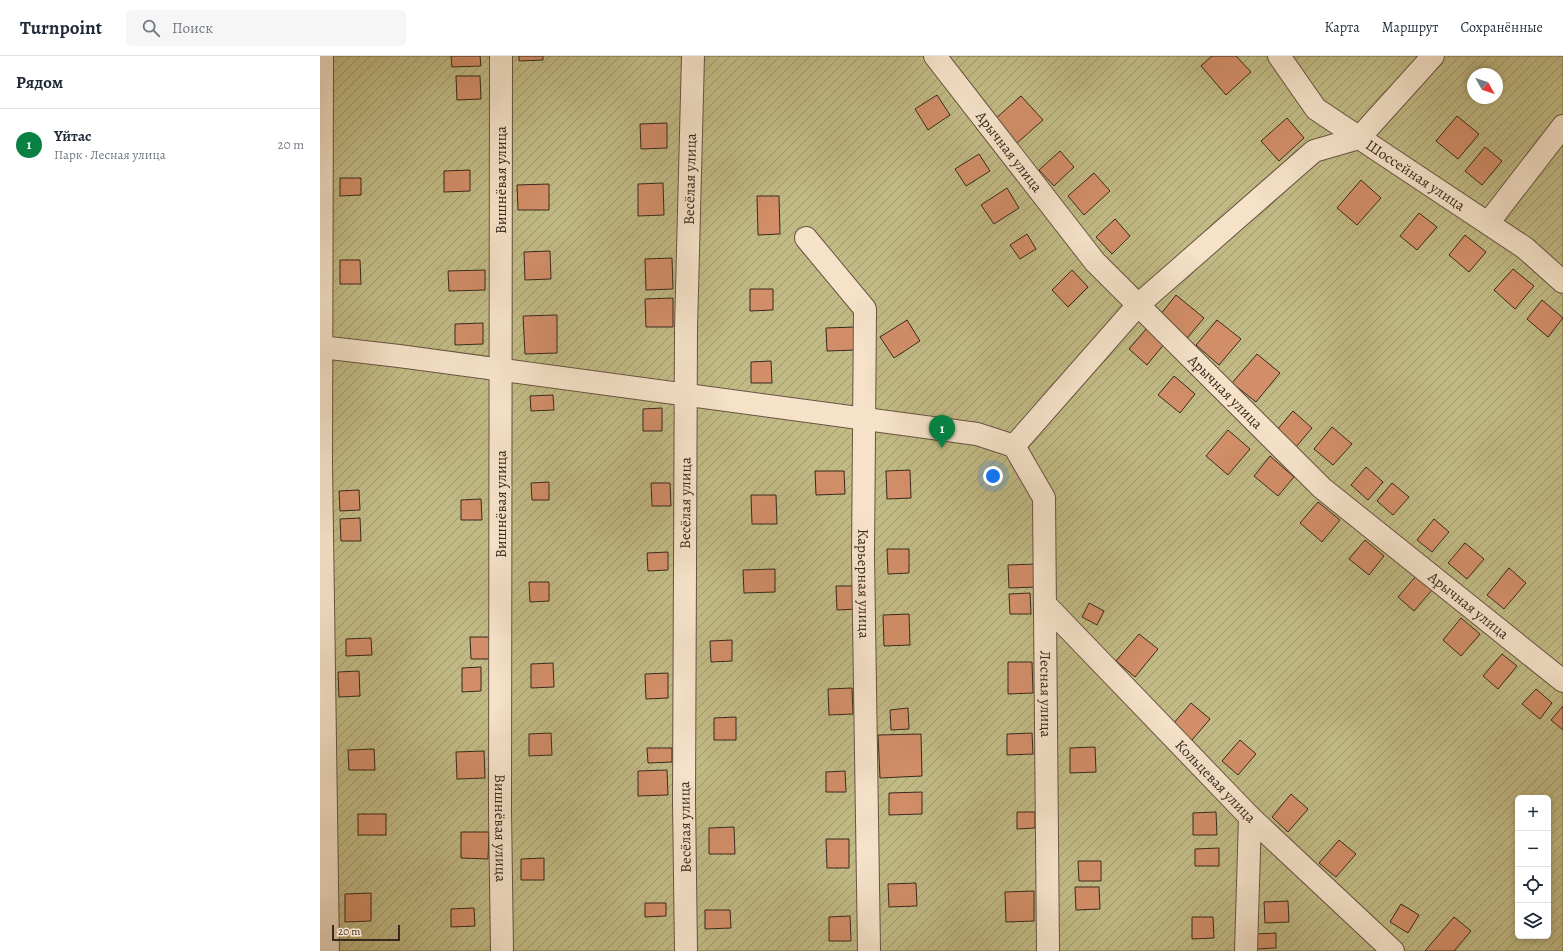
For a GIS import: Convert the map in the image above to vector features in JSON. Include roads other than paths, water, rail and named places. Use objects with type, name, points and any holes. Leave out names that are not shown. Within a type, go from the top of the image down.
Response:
[{"type":"street","points":[[322,56],[321,347],[328,951]]},
{"type":"street","name":"Вишнёвая улица","points":[[501,56],[502,951]]},
{"type":"street","name":"Весёлая улица","points":[[686,951],[684,801],[686,395],[693,56]]},
{"type":"street","name":"Арычная улица","points":[[935,56],[1095,262],[1322,488],[1563,681]]},
{"type":"street","name":"Шоссейная улица","points":[[1279,56],[1316,109],[1525,248],[1563,282]]},
{"type":"street","points":[[321,347],[865,418],[977,434],[1014,446],[1138,304],[1314,151],[1359,138],[1433,56]]},
{"type":"street","points":[[1488,223],[1563,126]]},
{"type":"street","name":"Карьерная улица","points":[[806,238],[865,308],[863,555],[869,951]]},
{"type":"street","name":"Лесная улица","points":[[1014,446],[1044,498],[1048,951]]},
{"type":"street","name":"Кольцевая улица","points":[[1045,604],[1250,818],[1392,951]]},
{"type":"street","points":[[1246,951],[1250,818]]},
{"type":"place","name":"Үйтас","points":[[942,448]]}]
